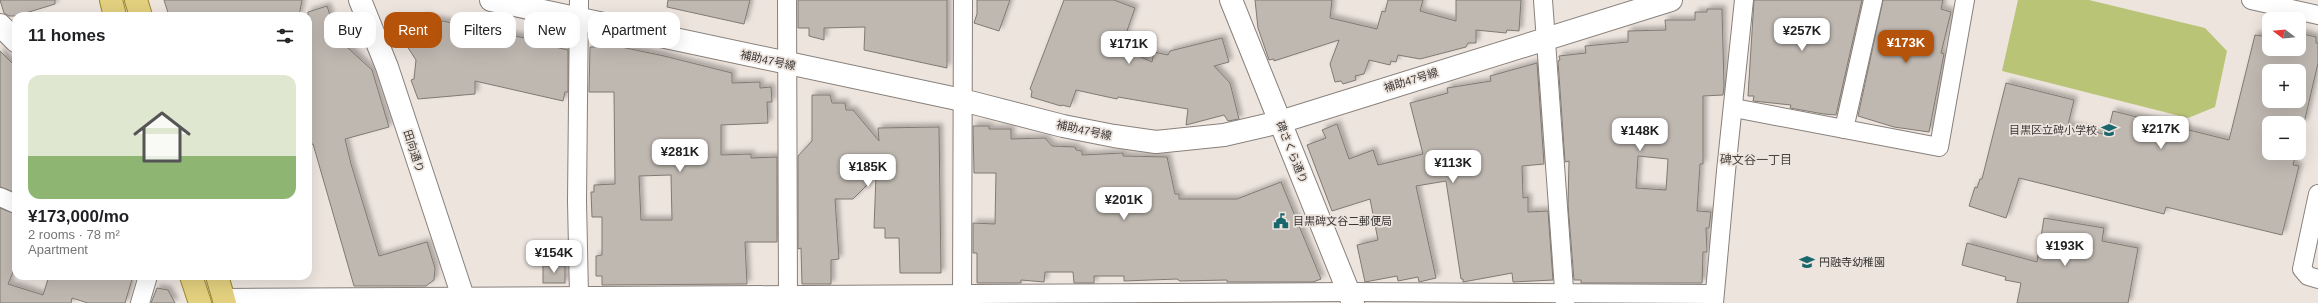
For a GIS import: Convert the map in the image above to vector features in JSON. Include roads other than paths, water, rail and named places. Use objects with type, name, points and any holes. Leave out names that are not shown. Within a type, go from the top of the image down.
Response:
[{"type":"main road","points":[[111,0],[114,12]]},
{"type":"main road","points":[[136,0],[140,12]]},
{"type":"main road","points":[[192,280],[200,303]]},
{"type":"main road","points":[[218,280],[224,300]]},
{"type":"street","name":"田向通り","points":[[360,0],[387,67],[463,299]]},
{"type":"street","name":"補助47号線","points":[[491,0],[579,10],[786,64],[962,100],[1063,126],[1156,142],[1224,135],[1280,122],[1671,0]]},
{"type":"street","points":[[787,0],[786,64],[788,298]]},
{"type":"street","points":[[962,299],[963,0]]},
{"type":"street","name":"碑さくら通り","points":[[1231,0],[1351,298]]},
{"type":"street","points":[[1543,0],[1565,299]]},
{"type":"street","points":[[224,300],[463,299],[579,295],[962,299],[1714,299],[1744,0]]},
{"type":"street","points":[[1844,128],[1873,0]]},
{"type":"street","points":[[1734,108],[1939,147],[1965,0]]},
{"type":"street","points":[[2251,0],[2318,15]]},
{"type":"street","points":[[579,10],[577,201],[579,295]]},
{"type":"street","points":[[0,25],[12,37]]},
{"type":"street","points":[[2318,194],[2302,269],[2308,276],[2318,279]]},
{"type":"street","points":[[0,197],[12,202]]},
{"type":"street","points":[[140,303],[147,280]]},
{"type":"place","name":"目黒区立碑小学校","points":[[2109,130]]},
{"type":"place","name":"目黒碑文谷二郵便局","points":[[1281,221]]},
{"type":"place","name":"円融寺幼稚園","points":[[1807,262]]},
{"type":"district","name":"碑文谷一丁目","points":[[1756,160]]}]
